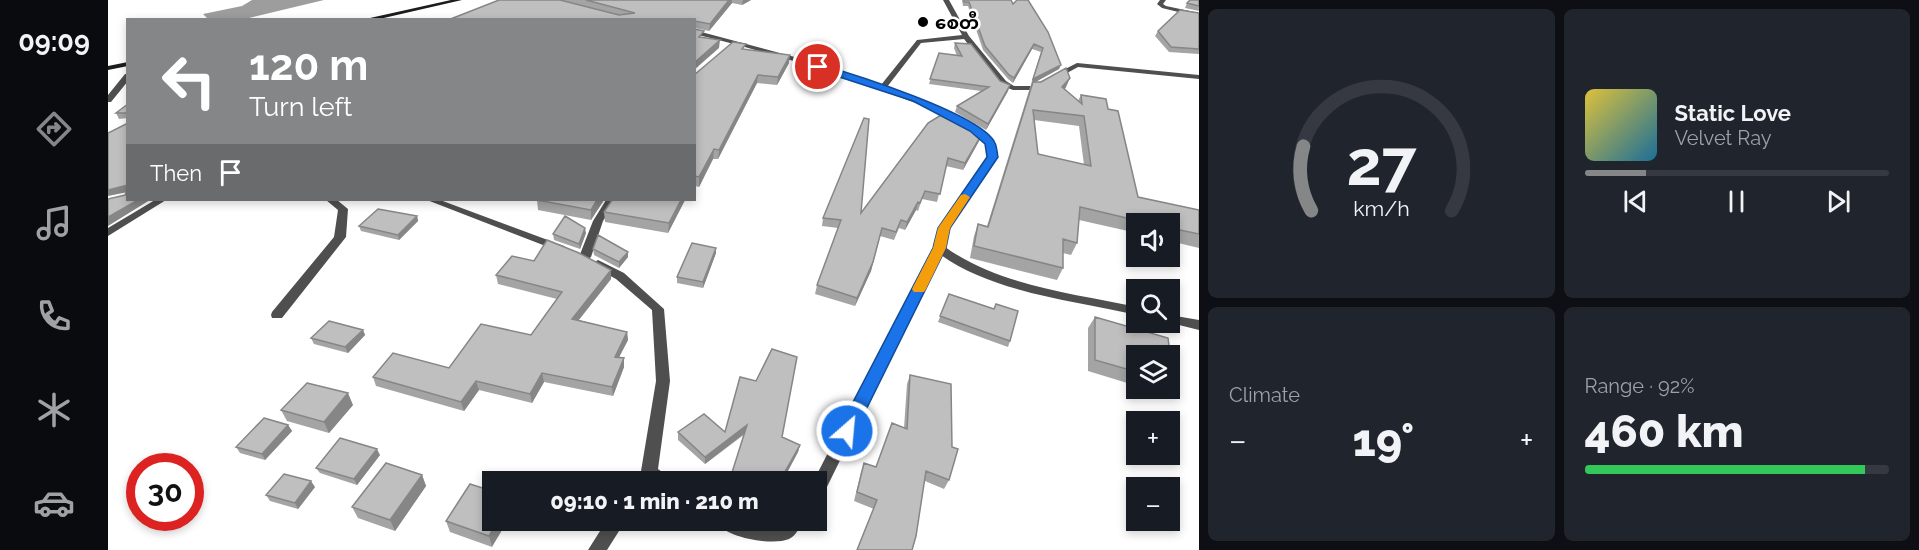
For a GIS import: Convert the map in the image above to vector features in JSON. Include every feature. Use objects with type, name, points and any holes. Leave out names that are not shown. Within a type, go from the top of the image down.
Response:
[{"type":"main road","points":[[374,18],[459,0]]},
{"type":"main road","points":[[108,68],[126,64]]},
{"type":"street","points":[[946,0],[966,37],[1003,83],[1013,88],[1033,88],[1077,66],[1199,77]]},
{"type":"street","points":[[1163,0],[1160,4],[1164,7],[1199,15]]},
{"type":"street","points":[[696,32],[735,40],[916,99],[974,129],[990,142],[992,157],[944,228],[939,248],[827,471]]},
{"type":"street","points":[[882,88],[919,41],[966,37]]},
{"type":"street","points":[[727,47],[735,40]]},
{"type":"street","points":[[108,100],[126,78]]},
{"type":"street","points":[[108,233],[159,201]]},
{"type":"street","points":[[277,315],[340,237],[342,209],[332,201]]},
{"type":"street","points":[[435,201],[585,257],[620,276],[658,309],[663,381],[653,471]]},
{"type":"street","points":[[585,257],[597,221],[610,201]]},
{"type":"street","points":[[939,248],[953,261],[990,276],[1126,308]]},
{"type":"street","points":[[1180,321],[1199,326]]},
{"type":"street","points":[[597,550],[610,531]]},
{"type":"street","points":[[749,531],[765,534],[787,531]]},
{"type":"shaded area","points":[[252,0],[324,0],[249,18],[207,18],[203,14],[242,6]]},
{"type":"building","points":[[499,0],[560,0],[619,15],[635,13],[586,0],[729,0],[710,24],[696,21],[696,18],[453,18]]},
{"type":"building","points":[[964,0],[1011,0],[1013,4],[1017,0],[1028,0],[1048,32],[1061,65],[1033,79],[1043,48],[1034,44],[1014,78],[1009,75],[985,46],[969,2],[964,2]]},
{"type":"building","points":[[1190,0],[1199,0],[1199,6],[1187,3]]},
{"type":"building","points":[[1180,10],[1199,13],[1199,49],[1171,47],[1158,31]]},
{"type":"building","points":[[696,29],[704,31],[699,37],[720,40],[696,61]]},
{"type":"building","points":[[733,42],[746,44],[742,49],[790,55],[778,77],[758,75],[719,150],[714,149],[699,177],[696,176],[696,73]]},
{"type":"building","points":[[955,43],[971,44],[1000,81],[1010,85],[988,124],[957,106],[989,87],[930,79],[939,53],[962,56]]},
{"type":"building","points":[[1066,68],[1070,78],[1062,87],[1082,104],[1081,95],[1106,99],[1108,109],[1118,111],[1138,197],[1199,210],[1199,234],[1180,230],[1180,213],[1126,213],[1126,218],[1080,207],[1077,243],[1063,239],[1063,268],[974,246],[978,224],[988,227],[1033,82],[1041,82]],"holes":[[[1033,110],[1084,116],[1091,166],[1038,154]]]},
{"type":"building","points":[[126,106],[126,113],[116,113]]},
{"type":"building","points":[[946,112],[982,134],[965,163],[948,158],[940,194],[925,191],[907,222],[901,220],[896,232],[882,228],[873,262],[857,298],[817,285],[841,220],[823,218],[864,118],[869,119],[861,213],[928,123]]},
{"type":"building","points":[[126,124],[126,186],[108,190],[108,133]]},
{"type":"building","points":[[126,192],[126,201],[136,201],[108,217],[108,199],[125,195]]},
{"type":"building","points":[[542,201],[596,201],[591,210]]},
{"type":"building","points":[[611,201],[680,201],[669,223],[604,212]]},
{"type":"building","points":[[378,209],[417,216],[398,235],[359,226]]},
{"type":"building","points":[[565,216],[585,228],[579,244],[553,234]]},
{"type":"building","points":[[598,235],[628,252],[619,262],[593,249]]},
{"type":"building","points":[[547,240],[579,253],[611,270],[572,319],[627,332],[615,357],[624,358],[612,387],[542,373],[530,394],[476,381],[461,402],[373,377],[393,353],[449,368],[481,324],[531,335],[562,292],[496,275],[512,256],[534,261]]},
{"type":"building","points":[[692,243],[716,248],[703,282],[677,277]]},
{"type":"building","points":[[949,294],[994,309],[996,304],[1018,311],[1010,341],[940,316]]},
{"type":"building","points":[[1095,317],[1126,326],[1126,333],[1151,333],[1168,338],[1169,345],[1126,345],[1126,369],[1095,360]]},
{"type":"building","points":[[329,321],[363,330],[345,347],[311,338]]},
{"type":"building","points":[[772,349],[797,357],[782,437],[800,445],[785,471],[732,471],[747,425],[705,457],[678,432],[704,414],[725,432],[740,377],[756,381]]},
{"type":"building","points":[[910,375],[951,384],[952,447],[958,449],[949,480],[926,471],[912,550],[857,550],[877,500],[857,492],[864,463],[876,467],[892,423],[907,429]]},
{"type":"building","points":[[307,383],[348,393],[324,422],[281,410]]},
{"type":"building","points":[[264,418],[288,425],[262,454],[236,447]]},
{"type":"building","points":[[340,438],[377,449],[354,479],[316,468]]},
{"type":"building","points":[[386,463],[422,475],[390,520],[352,507]]},
{"type":"building","points":[[284,474],[311,481],[295,503],[266,495]]},
{"type":"building","points":[[470,484],[482,488],[482,531],[492,531],[489,536],[446,521]]},
{"type":"slow traffic","points":[[919,289],[939,248],[944,228],[965,197]]},
{"type":"place","name":"စေတီ","points":[[923,22]]},
{"type":"route","points":[[818,67],[916,99],[974,129],[990,142],[992,157],[944,228],[939,248],[847,431]]}]
